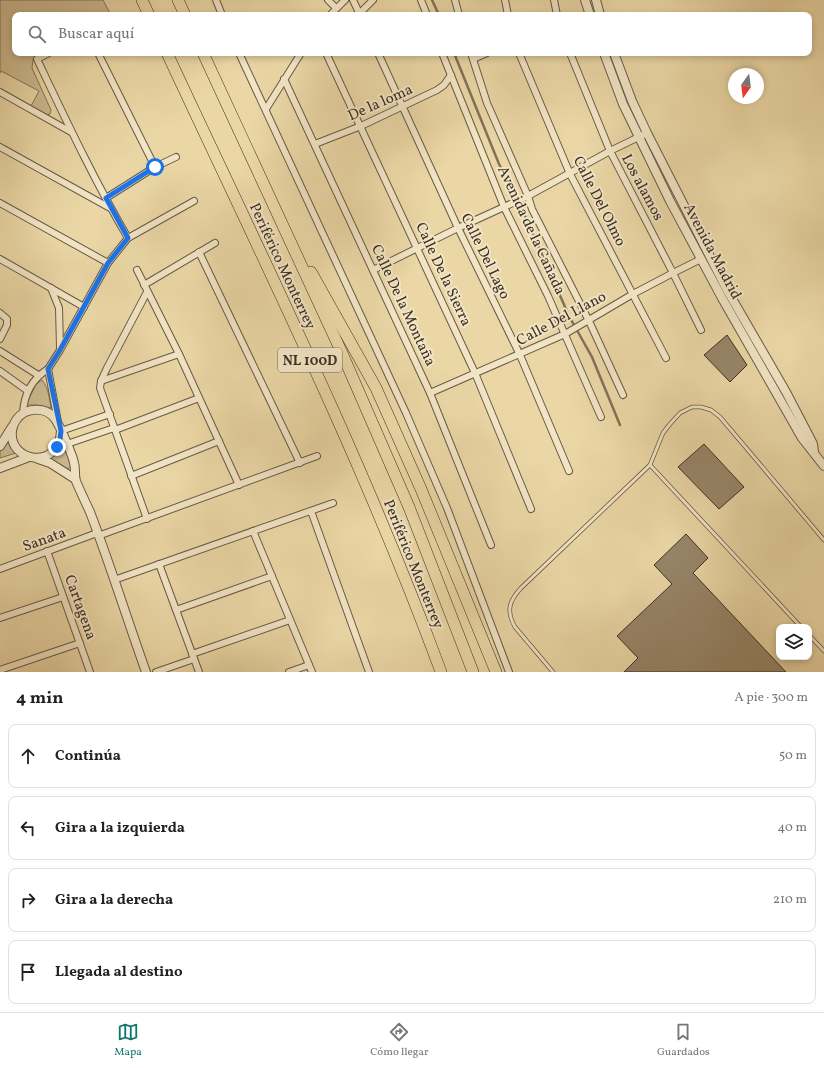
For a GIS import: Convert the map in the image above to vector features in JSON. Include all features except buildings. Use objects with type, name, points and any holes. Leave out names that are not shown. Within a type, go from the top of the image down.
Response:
[{"type":"highway","points":[[142,0],[148,12]]},
{"type":"highway","points":[[178,0],[184,12]]},
{"type":"highway","name":"Periférico Monterrey","points":[[168,56],[336,419],[402,571],[440,672]]},
{"type":"highway","name":"Periférico Monterrey","points":[[203,56],[341,351],[409,507],[473,672]]},
{"type":"highway","points":[[294,250],[307,264],[376,388],[421,489],[496,672]]},
{"type":"street","points":[[216,0],[221,12]]},
{"type":"street","points":[[328,0],[336,8]]},
{"type":"street","points":[[333,12],[344,0]]},
{"type":"street","points":[[353,0],[359,12]]},
{"type":"street","points":[[362,12],[373,0]]},
{"type":"street","points":[[421,0],[426,12]]},
{"type":"street","points":[[455,0],[457,12]]},
{"type":"street","points":[[505,0],[507,12]]},
{"type":"street","points":[[554,0],[556,12]]},
{"type":"street","points":[[585,0],[589,12]]},
{"type":"street","points":[[596,0],[599,12]]},
{"type":"street","points":[[43,56],[37,59],[71,132],[128,238]]},
{"type":"street","points":[[100,56],[155,167]]},
{"type":"street","points":[[240,56],[409,421],[447,508],[509,672]]},
{"type":"street","points":[[266,109],[300,56]]},
{"type":"street","name":"Calle De la Sierra","points":[[327,56],[475,373],[531,509]]},
{"type":"street","name":"Calle Del Lago","points":[[379,56],[404,106],[458,228],[520,355],[569,471]]},
{"type":"street","name":"Avenida de la Cañada","points":[[443,56],[506,206],[567,333],[601,417]]},
{"type":"street","name":"Avenida de la Cañada","points":[[472,56],[487,103],[526,198],[589,321],[623,395]]},
{"type":"street","name":"Calle Del Olmo","points":[[520,56],[570,174],[666,358]]},
{"type":"street","name":"Los alamos","points":[[571,56],[610,152],[701,330]]},
{"type":"street","name":"Avenida Madrid","points":[[605,56],[623,104],[643,135],[727,290],[786,392],[813,444],[814,454]]},
{"type":"street","name":"Avenida Madrid","points":[[615,56],[643,135],[670,201],[722,298],[802,438],[824,466]]},
{"type":"street","name":"De la loma","points":[[315,144],[361,126],[404,106],[444,85],[451,75]]},
{"type":"street","name":"Calle De la Montaña","points":[[284,79],[430,393],[491,545]]},
{"type":"street","points":[[0,92],[71,132]]},
{"type":"street","points":[[373,270],[458,228],[526,198],[643,135]]},
{"type":"street","points":[[0,147],[112,209]]},
{"type":"street","points":[[106,198],[155,167],[176,156]]},
{"type":"street","points":[[24,413],[24,401],[28,391],[38,375],[48,369],[108,263],[128,238],[194,201]]},
{"type":"street","points":[[0,203],[108,263]]},
{"type":"street","points":[[144,285],[215,244]]},
{"type":"street","points":[[199,252],[300,463]]},
{"type":"street","points":[[0,259],[84,307]]},
{"type":"street","name":"Calle Del Llano","points":[[430,393],[520,355],[567,333],[633,294],[701,259]]},
{"type":"street","points":[[137,270],[179,354],[239,485]]},
{"type":"street","points":[[51,288],[59,308],[60,350]]},
{"type":"street","points":[[146,519],[100,388],[101,381],[107,368],[147,292]]},
{"type":"street","points":[[0,313],[6,317],[8,321],[8,326],[0,339]]},
{"type":"street","points":[[0,351],[38,375]]},
{"type":"street","points":[[101,381],[179,354]]},
{"type":"street","points":[[48,369],[60,427],[74,463],[76,479],[98,535],[146,672]]},
{"type":"street","points":[[0,371],[28,391]]},
{"type":"street","points":[[66,444],[115,429],[199,398]]},
{"type":"street","points":[[0,446],[18,418],[24,413],[32,410],[48,412],[54,417],[60,427],[60,439],[55,450],[45,457],[14,462],[0,468]]},
{"type":"street","points":[[60,427],[110,414]]},
{"type":"street","points":[[14,425],[12,432],[13,440],[16,448],[22,454],[50,463],[76,479]]},
{"type":"street","points":[[132,476],[219,441]]},
{"type":"street","name":"Sanata","points":[[0,569],[47,551],[146,519],[317,456]]},
{"type":"street","points":[[114,580],[333,503]]},
{"type":"street","points":[[311,511],[368,672]]},
{"type":"street","points":[[254,530],[312,672]]},
{"type":"street","name":"Cartagena","points":[[47,551],[90,672]]},
{"type":"street","points":[[159,564],[199,672]]},
{"type":"street","points":[[176,610],[272,576]]},
{"type":"street","points":[[0,618],[63,597]]},
{"type":"street","points":[[156,672],[193,656],[290,620]]},
{"type":"street","points":[[0,670],[80,643]]},
{"type":"street","points":[[288,672],[309,665]]},
{"type":"lane","points":[[553,672],[515,627],[511,620],[509,611],[514,595],[650,465],[663,433],[680,413],[692,407],[701,407],[711,410],[720,417],[824,540]]},
{"type":"lane","points":[[650,465],[798,624]]},
{"type":"lane","points":[[812,638],[824,651]]},
{"type":"shaded area","points":[[0,0],[103,0],[109,12],[12,12],[12,56],[36,56],[33,60],[32,68],[51,110],[50,114],[47,115],[31,106],[39,91],[1,71],[0,73]]},
{"type":"shaded area","points":[[42,380],[47,390],[51,408],[37,405],[26,405],[36,384]]},
{"type":"shaded area","points":[[7,440],[16,453],[0,458],[0,452]]},
{"type":"shaded area","points":[[62,444],[70,458],[72,465],[68,469],[48,458]]},
{"type":"waterway","points":[[432,0],[438,12]]},
{"type":"waterway","points":[[455,56],[499,164],[522,209],[569,316],[592,357],[620,425]]},
{"type":"route","points":[[57,447],[61,431],[48,369],[108,263],[128,238],[106,198],[155,167]]}]
